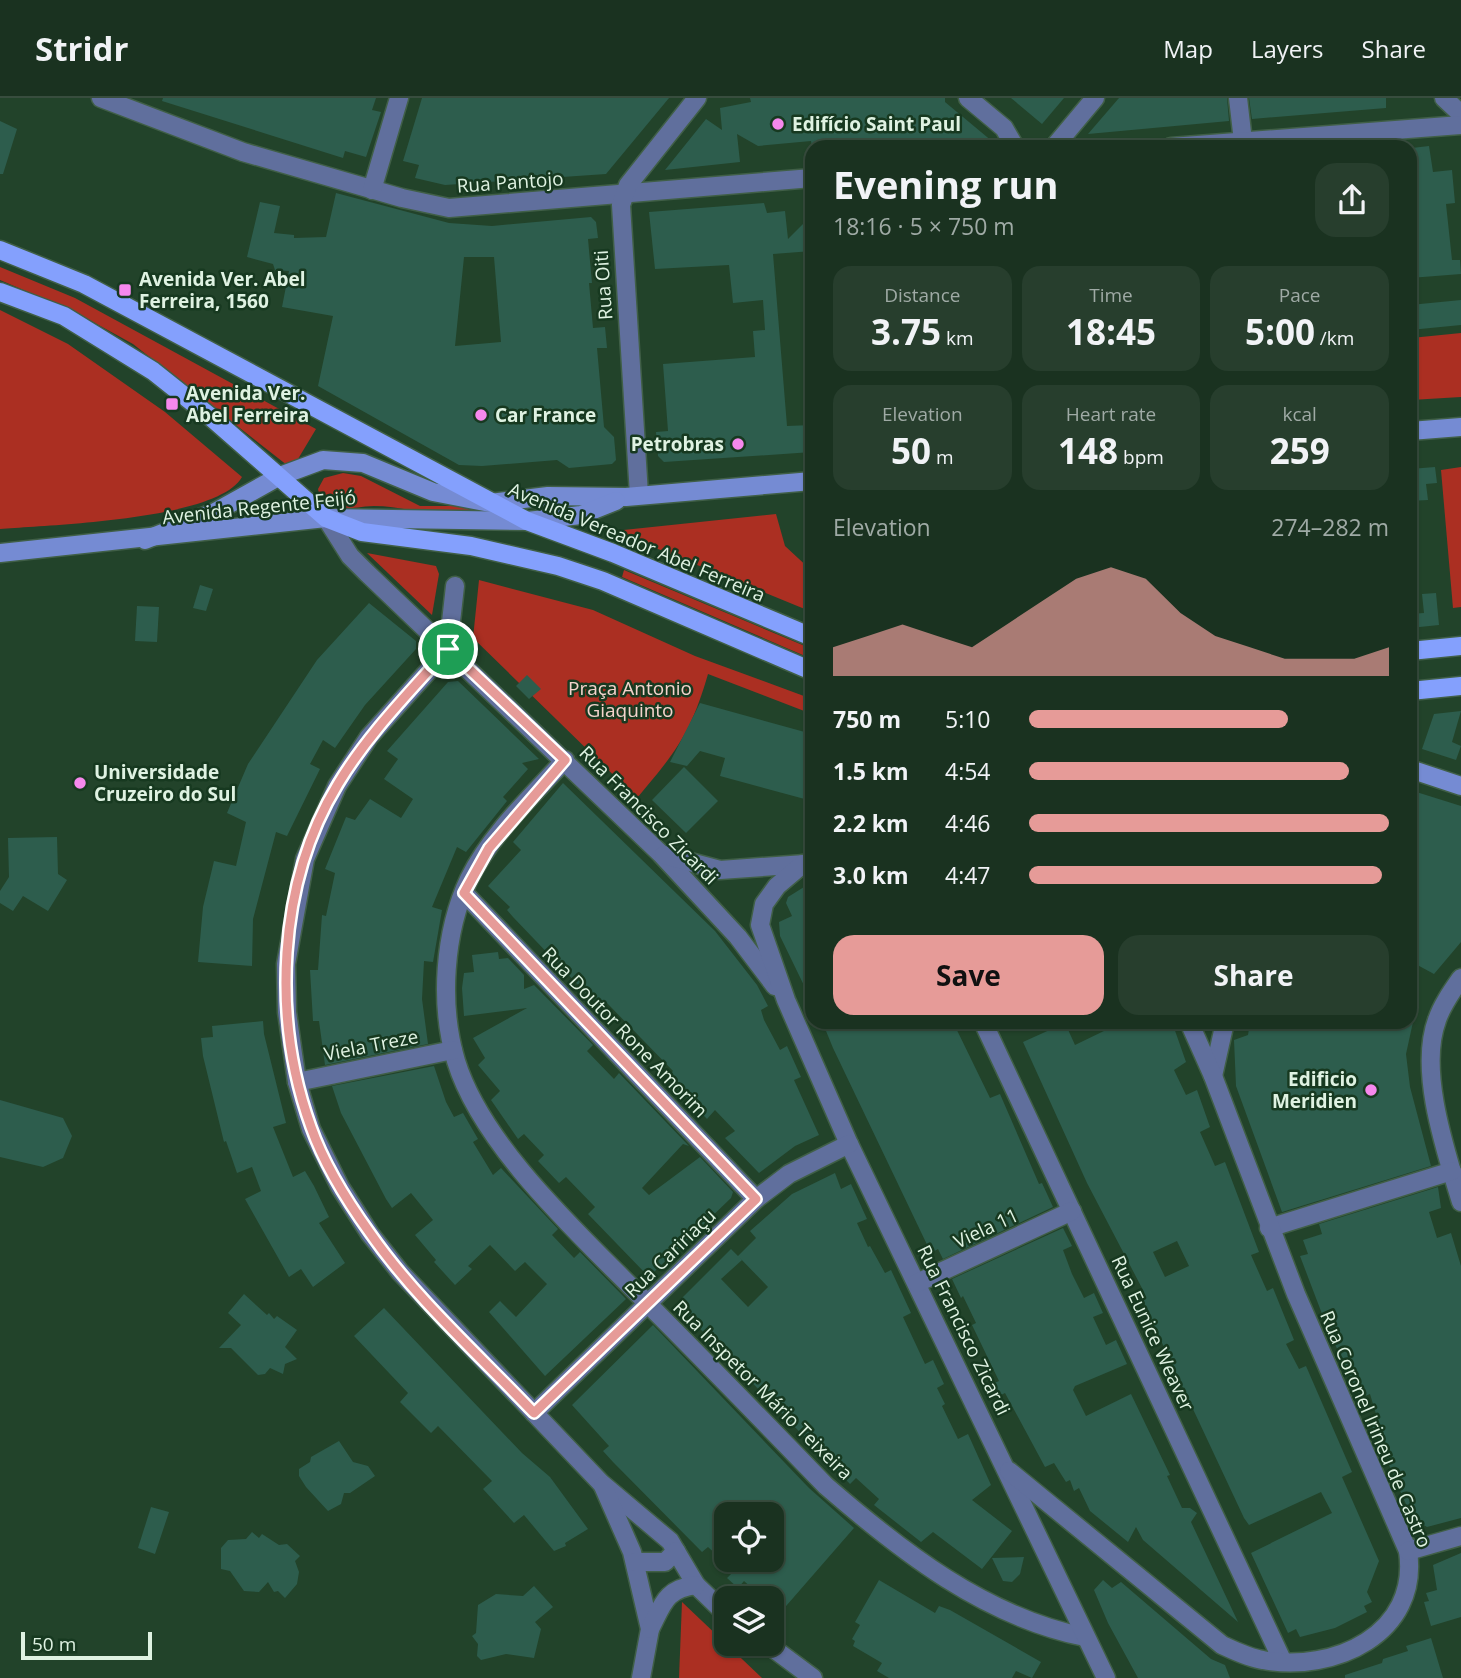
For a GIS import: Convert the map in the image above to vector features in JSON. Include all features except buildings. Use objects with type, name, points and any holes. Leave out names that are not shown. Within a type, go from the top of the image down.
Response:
[{"type":"main road","name":"Avenida Vereador Abel Ferreira","points":[[0,250],[84,284],[527,521],[805,634]]},
{"type":"main road","points":[[0,292],[64,316],[110,342],[183,394],[326,518],[362,532],[471,546],[558,566],[603,581],[805,668]]},
{"type":"main road","points":[[1417,430],[1461,427]]},
{"type":"main road","name":"Avenida Regente Feijó","points":[[145,540],[215,512],[280,476],[323,460],[348,461],[386,470],[409,484],[433,492],[490,503],[548,496],[632,496],[805,482]]},
{"type":"main road","name":"Avenida Regente Feijó","points":[[0,553],[145,540],[326,518],[527,521],[581,515],[632,496]]},
{"type":"main road","points":[[1417,650],[1461,646]]},
{"type":"main road","points":[[1417,690],[1461,686]]},
{"type":"main road","points":[[1417,771],[1461,786]]},
{"type":"street","name":"Rua Pantojo","points":[[102,98],[213,142],[372,190],[427,204],[458,208],[805,179]]},
{"type":"street","points":[[372,190],[399,98]]},
{"type":"street","points":[[623,194],[697,98]]},
{"type":"street","points":[[968,98],[1004,128],[1011,140]]},
{"type":"street","points":[[1060,140],[1095,98]]},
{"type":"street","points":[[1238,98],[1243,140]]},
{"type":"street","points":[[1444,98],[1461,114]]},
{"type":"street","points":[[1257,140],[1461,125]]},
{"type":"street","name":"Rua Oiti","points":[[623,194],[620,223],[632,496]]},
{"type":"street","name":"Rua Francisco Zicardi","points":[[326,518],[358,564],[661,854],[738,937],[786,1000]]},
{"type":"street","points":[[455,586],[448,649],[369,737],[337,786],[304,859],[286,964],[287,1013],[297,1082],[311,1129],[340,1187],[370,1234],[400,1272],[601,1483],[652,1524],[676,1551],[696,1585],[714,1602]]},
{"type":"street","name":"Rua Inspetor Mário Teixeira","points":[[565,760],[489,848],[464,893],[456,914],[447,971],[447,1006],[453,1050],[481,1113],[500,1141],[559,1212],[826,1486],[867,1521],[940,1575],[1025,1620],[1086,1637]]},
{"type":"street","points":[[661,854],[697,866],[720,870],[805,864]]},
{"type":"street","name":"Rua Francisco Zicardi","points":[[805,866],[777,886],[764,904],[760,925],[786,1000],[849,1144],[1009,1471],[1106,1678]]},
{"type":"street","name":"Rua Doutor Rone Amorim","points":[[464,893],[756,1199]]},
{"type":"street","points":[[1461,978],[1436,1021],[1431,1058],[1434,1095],[1461,1202]]},
{"type":"street","name":"Rua Eunice Weaver","points":[[986,1029],[1283,1662]]},
{"type":"street","name":"Rua Coronel Irineu de Castro","points":[[1009,1471],[1222,1645],[1261,1660],[1283,1662],[1335,1657],[1368,1642],[1391,1622],[1407,1595],[1411,1570],[1408,1551],[1269,1228],[1213,1076],[1192,1029]]},
{"type":"street","points":[[1213,1076],[1223,1029]]},
{"type":"street","name":"Viela Treze","points":[[297,1082],[453,1050]]},
{"type":"street","name":"Rua Caririaçu","points":[[534,1413],[756,1199],[789,1174],[849,1144]]},
{"type":"street","points":[[1269,1228],[1452,1171]]},
{"type":"street","name":"Viela 11","points":[[918,1283],[1072,1211]]},
{"type":"street","points":[[601,1483],[635,1562],[650,1629]]},
{"type":"street","points":[[627,1539],[639,1524],[652,1524]]},
{"type":"street","points":[[1408,1551],[1461,1536]]},
{"type":"street","points":[[635,1562],[665,1562],[676,1551]]},
{"type":"street","points":[[641,1678],[650,1629],[667,1596],[679,1587],[696,1585]]},
{"type":"street","points":[[783,1656],[813,1678]]},
{"type":"green space","points":[[0,267],[75,298],[316,429],[292,469],[133,344],[75,312],[0,280]]},
{"type":"green space","points":[[0,310],[68,344],[165,412],[242,477],[227,491],[201,503],[168,511],[130,518],[0,529]]},
{"type":"green space","points":[[1461,333],[1461,397],[1417,400],[1417,337]]},
{"type":"green space","points":[[1461,467],[1461,607],[1453,608],[1441,470]]},
{"type":"green space","points":[[343,473],[361,476],[420,506],[458,506],[481,513],[452,516],[388,507],[342,508],[321,502],[318,489],[324,478]]},
{"type":"green space","points":[[776,514],[785,546],[805,565],[805,609],[614,531]]},
{"type":"green space","points":[[367,553],[436,566],[439,574],[432,615]]},
{"type":"green space","points":[[624,570],[805,646],[805,656],[622,577]]},
{"type":"green space","name":"Praça Antonio Giaquinto","points":[[479,580],[593,610],[695,656],[805,696],[805,711],[708,674],[695,712],[681,741],[637,798],[473,638]]},
{"type":"green space","points":[[682,1602],[714,1632],[714,1656],[739,1656],[762,1678],[679,1678]]},
{"type":"place","name":"Edifício Saint Paul","points":[[778,124]]},
{"type":"place","name":"Avenida Ver. Abel Ferreira, 1560","points":[[125,290]]},
{"type":"place","name":"Avenida Ver. Abel Ferreira","points":[[172,404]]},
{"type":"place","name":"Car France","points":[[481,415]]},
{"type":"place","name":"Petrobras","points":[[738,444]]},
{"type":"place","name":"Universidade Cruzeiro do Sul","points":[[80,783]]},
{"type":"place","name":"Edificio Meridien","points":[[1371,1090]]},
{"type":"route","points":[[448,649],[565,760],[489,848],[464,893],[756,1199],[534,1413],[400,1272],[370,1234],[340,1187],[311,1129],[297,1082],[287,1013],[286,964],[290,929],[304,859],[318,825],[337,786],[369,737],[448,649]]}]
